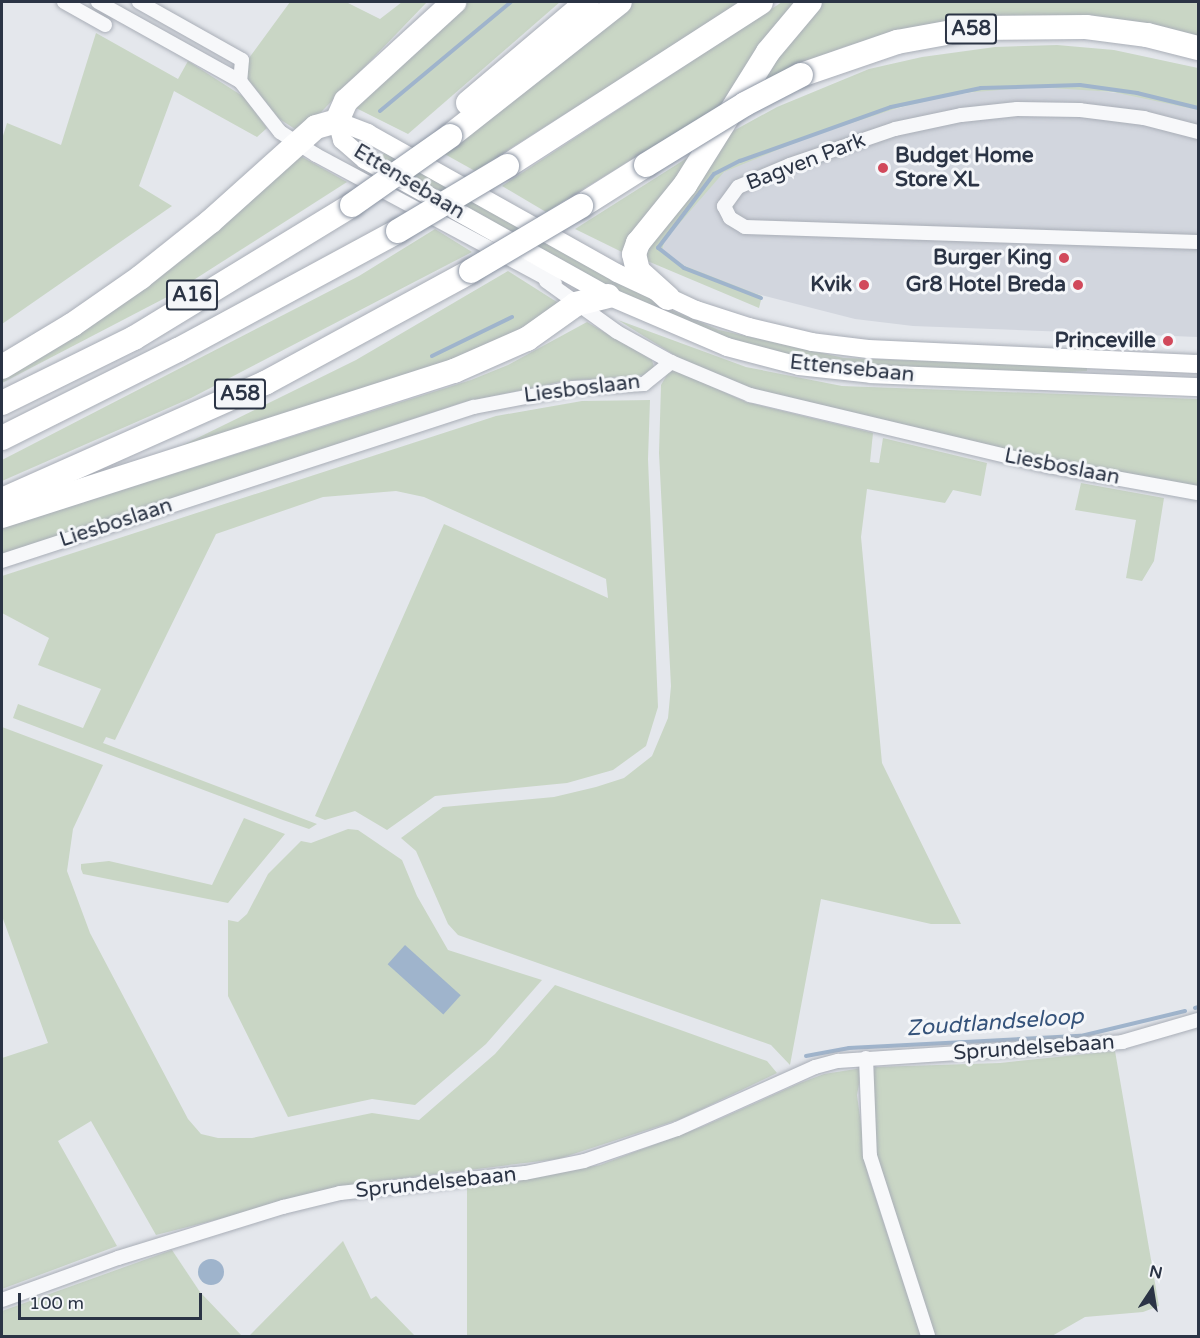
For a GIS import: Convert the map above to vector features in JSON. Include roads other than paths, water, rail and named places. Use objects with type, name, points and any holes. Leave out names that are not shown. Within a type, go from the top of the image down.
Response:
[{"type":"highway","points":[[2,367],[72,325],[141,277],[301,141],[324,123],[337,121],[346,101],[454,2]]},
{"type":"highway","points":[[444,133],[587,2]]},
{"type":"highway","points":[[2,403],[134,338],[347,202],[620,2]]},
{"type":"highway","points":[[2,438],[178,350],[398,231],[507,166],[760,2]]},
{"type":"highway","points":[[668,298],[638,271],[635,249],[685,185],[762,61],[810,2]]},
{"type":"highway","name":"A58","points":[[2,500],[265,383],[471,271],[581,206],[744,104],[801,75],[897,42],[984,27],[1086,27],[1147,35],[1198,48]]},
{"type":"highway","points":[[580,302],[608,296]]},
{"type":"highway","name":"A58","points":[[2,516],[454,372],[527,339],[580,302]]},
{"type":"main road","name":"Ettensebaan","points":[[337,121],[342,140],[351,151],[608,296],[708,341],[799,366],[907,376],[1198,387]]},
{"type":"main road","name":"Ettensebaan","points":[[337,121],[368,133],[603,266],[668,298],[749,327],[846,347],[1198,364]]},
{"type":"street","points":[[64,2],[105,25]]},
{"type":"street","points":[[98,2],[240,81],[269,119],[332,162],[623,326],[628,336],[671,362]]},
{"type":"street","points":[[139,2],[242,60],[240,81]]},
{"type":"street","name":"Bagven Park","points":[[1198,132],[1144,118],[1080,110],[1017,109],[961,115],[896,129],[790,165],[738,187],[724,206],[732,220],[748,228],[1198,242]]},
{"type":"street","name":"Liesboslaan","points":[[2,561],[474,407],[563,389],[645,384],[671,362],[710,381],[784,405],[1049,466],[1198,493]]},
{"type":"street","name":"Sprundelsebaan","points":[[2,1300],[118,1257],[294,1204],[340,1193],[525,1173],[584,1161],[741,1103],[815,1067],[866,1058],[1111,1043],[1198,1020]]},
{"type":"street","points":[[866,1058],[870,1156],[928,1336]]},
{"type":"water","points":[[405,945],[461,995],[443,1015],[388,964]]},
{"type":"water","points":[[211,1259],[220,1263],[224,1272],[220,1281],[211,1285],[202,1281],[198,1272],[202,1263]]},
{"type":"waterway","points":[[380,111],[511,2]]},
{"type":"waterway","points":[[761,298],[684,268],[658,248],[714,174],[740,161],[891,107],[981,88],[1080,85],[1137,93],[1198,108]]},
{"type":"waterway","points":[[432,356],[512,317]]},
{"type":"waterway","name":"Zoudtlandseloop","points":[[806,1056],[849,1048],[1081,1036],[1185,1011]]},
{"type":"place","name":"Budget Home Store XL","points":[[883,168]]},
{"type":"place","name":"Burger King","points":[[1064,258]]},
{"type":"place","name":"Kvik","points":[[864,285]]},
{"type":"place","name":"Gr8 Hotel Breda","points":[[1078,285]]},
{"type":"place","name":"Princeville","points":[[1168,341]]}]
